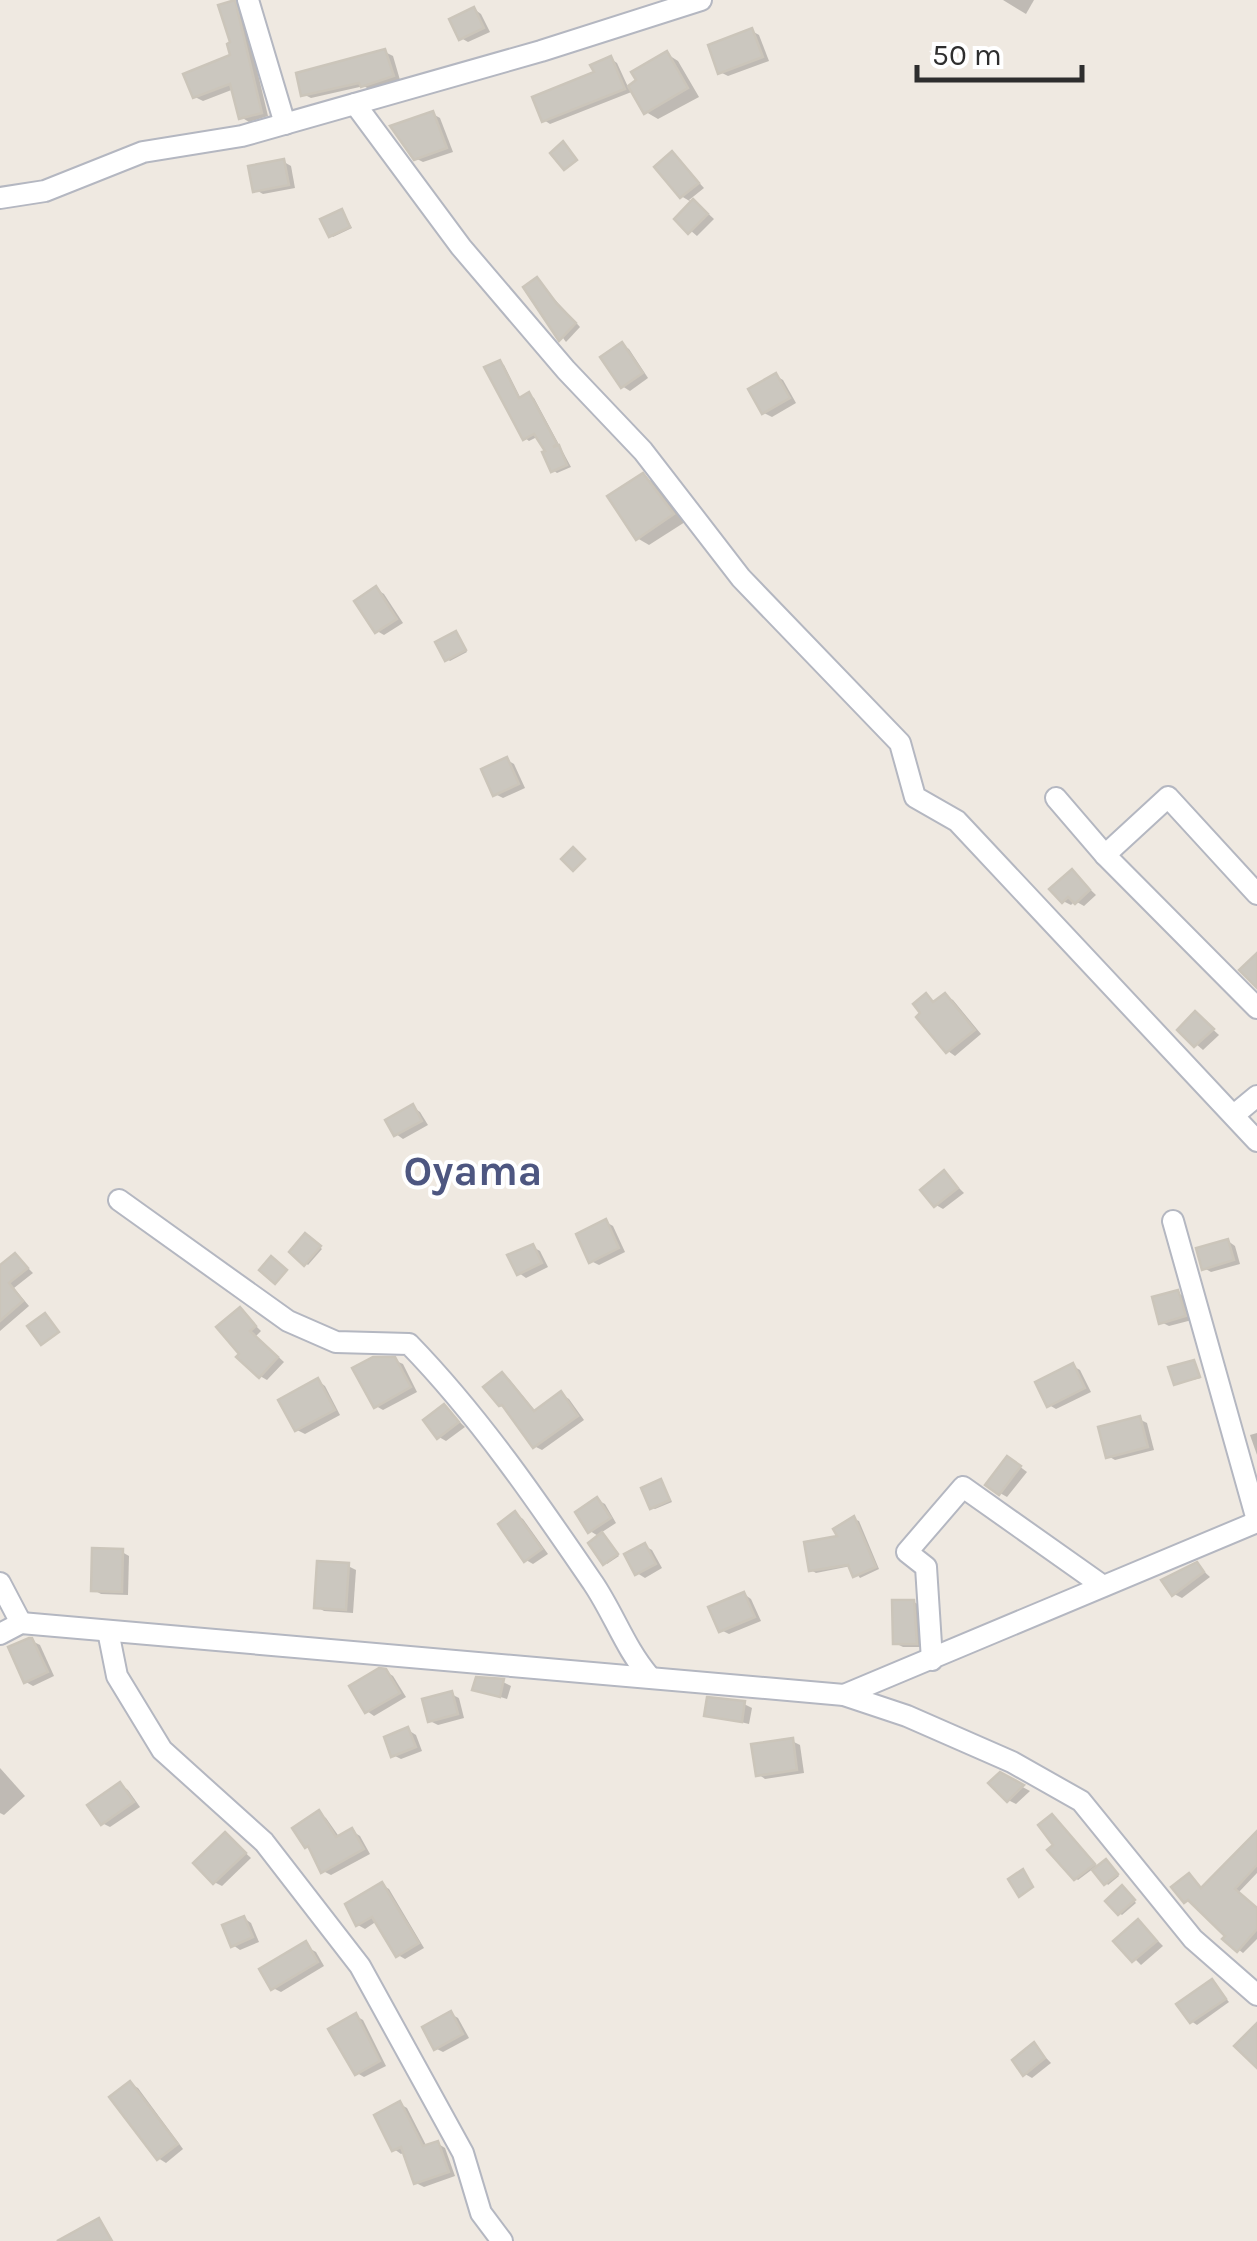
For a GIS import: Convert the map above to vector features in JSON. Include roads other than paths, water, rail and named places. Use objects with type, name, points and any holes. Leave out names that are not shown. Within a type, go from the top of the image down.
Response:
[{"type":"street","points":[[248,0],[286,124]]},
{"type":"street","points":[[0,198],[45,192],[143,152],[242,136],[286,124],[701,0]]},
{"type":"street","points":[[355,104],[461,248],[643,452],[740,578],[900,743],[915,798],[957,821],[1257,1141]]},
{"type":"street","points":[[1105,855],[1168,796],[1257,894]]},
{"type":"street","points":[[1056,798],[1105,855],[1257,1008]]},
{"type":"street","points":[[1234,1114],[1257,1096]]},
{"type":"street","points":[[118,1200],[288,1321],[336,1342],[409,1344],[446,1382],[549,1519],[594,1584],[630,1652],[649,1676]]},
{"type":"street","points":[[844,1696],[1257,1521],[1173,1221]]},
{"type":"street","points":[[932,1660],[926,1568],[907,1552],[963,1487],[1104,1586]]},
{"type":"street","points":[[0,1583],[22,1623]]},
{"type":"street","points":[[0,1634],[22,1623],[844,1696],[907,1716],[1012,1762],[1082,1801],[1192,1939],[1257,1995]]},
{"type":"street","points":[[108,1631],[117,1676],[162,1750],[264,1842],[360,1966],[462,2153],[481,2214],[502,2241]]},
{"type":"district","name":"Oyama","points":[[473,1171]]}]
